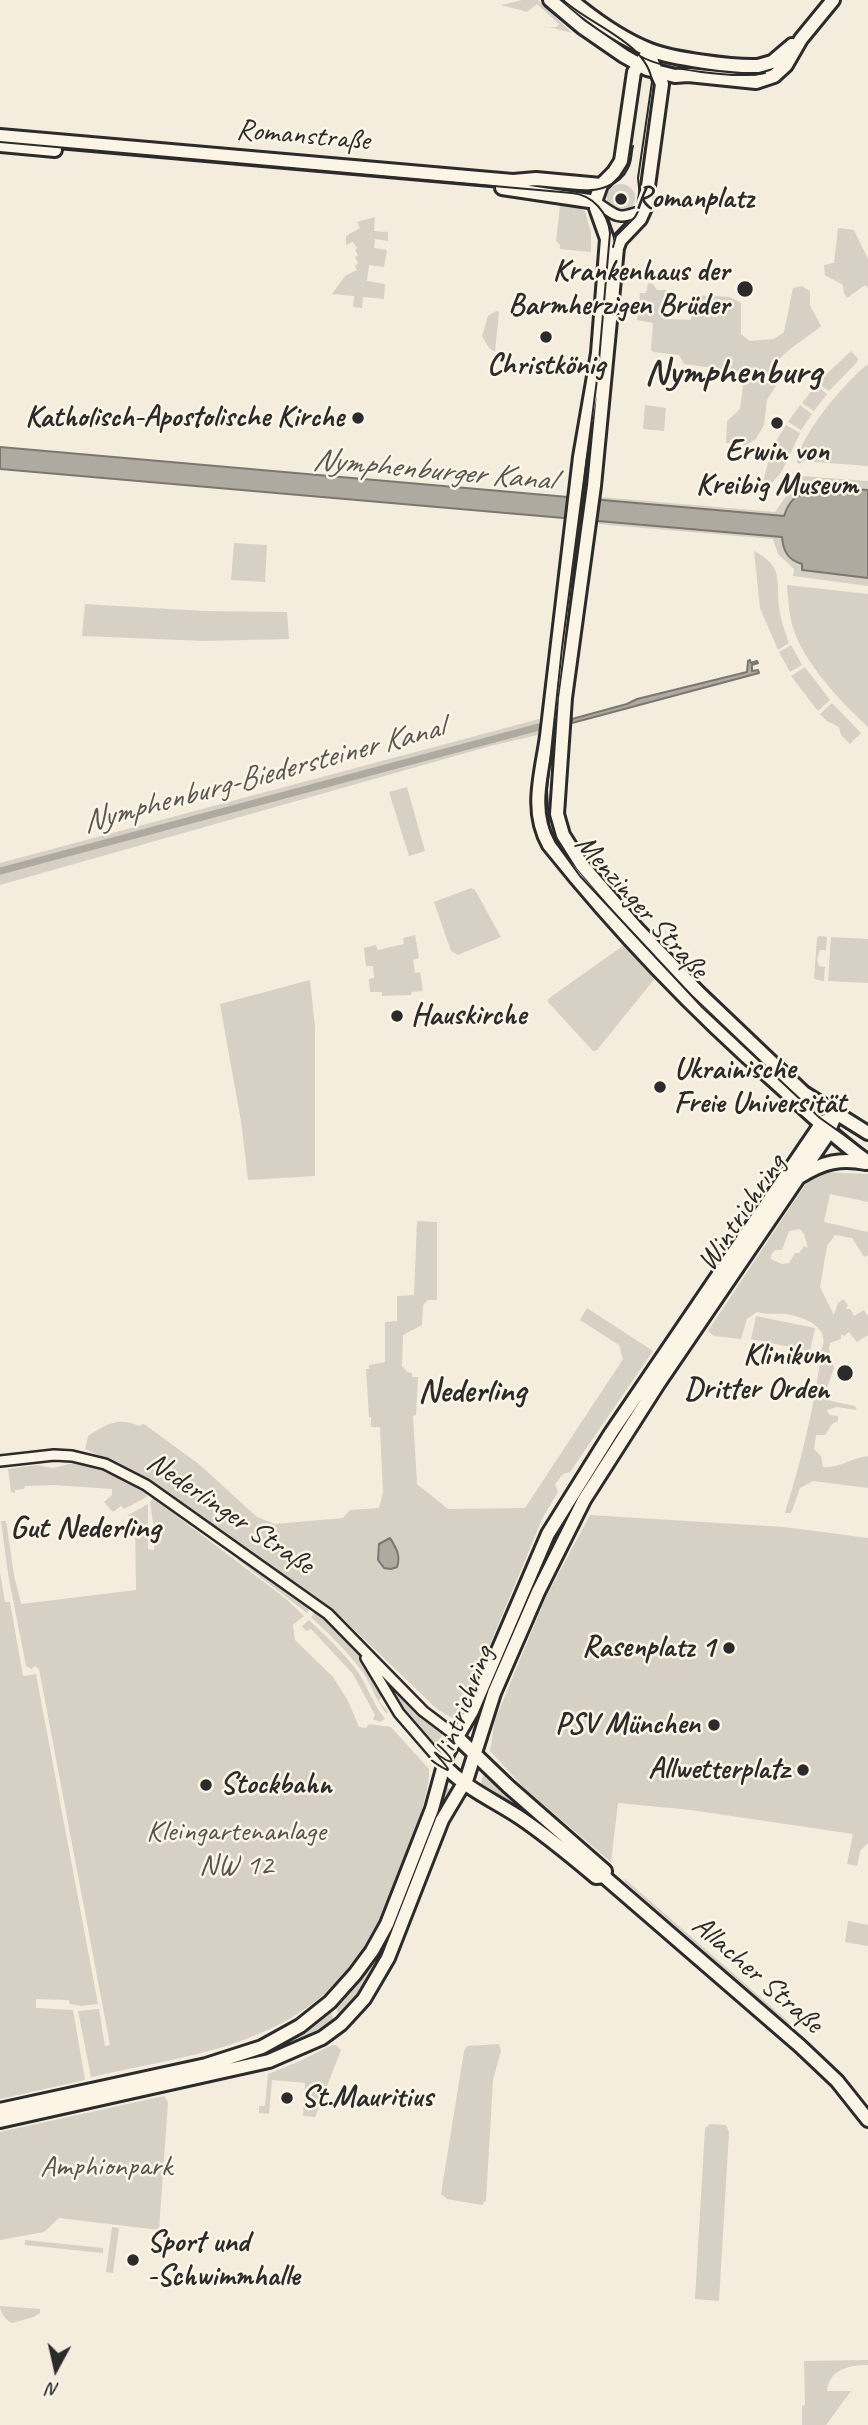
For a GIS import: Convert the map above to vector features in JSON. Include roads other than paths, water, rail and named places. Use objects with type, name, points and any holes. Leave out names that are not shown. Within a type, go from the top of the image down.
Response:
[{"type":"main road","points":[[550,0],[565,14],[659,78],[688,75],[760,82],[774,76],[786,65],[801,39],[833,0]]},
{"type":"main road","points":[[571,0],[606,25],[650,50],[731,64],[758,66],[772,62],[801,39]]},
{"type":"main road","points":[[632,79],[638,64],[650,50]]},
{"type":"main road","points":[[642,214],[659,78],[650,50]]},
{"type":"main road","points":[[596,202],[601,185],[621,161],[632,79],[624,56]]},
{"type":"main road","name":"Romanstraße","points":[[0,136],[513,181],[536,179],[601,185]]},
{"type":"main road","name":"Romanstraße","points":[[0,145],[510,189],[541,196],[596,202]]},
{"type":"main road","name":"Menzinger Straße","points":[[596,202],[607,233],[598,354],[576,489],[538,797],[542,830],[549,845],[580,884],[649,959],[752,1062],[825,1128],[868,1162]]},
{"type":"main road","name":"Menzinger Straße","points":[[642,214],[620,240],[617,248],[594,491],[563,710],[556,814],[563,834],[582,865],[617,907],[698,992],[804,1093],[868,1133]]},
{"type":"main road","name":"Wintrichring","points":[[0,2110],[206,2065],[262,2047],[300,2026],[330,2001],[355,1974],[387,1924],[432,1809],[444,1765],[456,1736],[472,1711],[544,1542],[572,1492],[836,1114]]},
{"type":"main road","name":"Wintrichring","points":[[0,2121],[269,2061],[322,2038],[341,2024],[364,1999],[380,1973],[399,1930],[437,1830],[464,1784],[494,1693],[538,1592],[584,1500],[658,1384],[798,1178],[825,1128]]},
{"type":"main road","points":[[798,1178],[829,1162],[868,1162]]},
{"type":"main road","name":"Allacher Straße","points":[[456,1736],[508,1786],[605,1871],[604,1876]]},
{"type":"main road","name":"Nederlinger Straße","points":[[444,1765],[464,1784]]},
{"type":"main road","name":"Allacher Straße","points":[[464,1784],[527,1822],[596,1877],[604,1876],[800,2046],[837,2081],[868,2119]]},
{"type":"street","points":[[596,202],[618,216],[642,214]]},
{"type":"street","name":"Nederlinger Straße","points":[[0,1461],[54,1455],[72,1456],[105,1464],[146,1485],[317,1606],[349,1634],[423,1711],[456,1736]]},
{"type":"street","name":"Nederlinger Straße","points":[[349,1634],[399,1713],[444,1765]]},
{"type":"waterway","name":"Nymphenburg-Biedersteiner Kanal","points":[[0,871],[539,727]]},
{"type":"tram line","points":[[563,0],[640,56],[648,68],[652,82],[638,178],[641,206],[635,217],[616,236],[613,247]]},
{"type":"tram line","points":[[640,56],[666,65],[701,72],[737,75],[765,73]]},
{"type":"tram line","points":[[0,142],[572,193],[587,197],[598,206],[603,212],[610,233],[598,372],[562,648],[547,790],[549,827],[556,843],[580,876],[702,1007],[820,1118],[868,1152]]},
{"type":"tram line","points":[[579,190],[600,189],[619,179],[629,166],[633,146]]},
{"type":"place","name":"Romanplatz","points":[[621,199]]},
{"type":"place","name":"Krankenhaus der Barmherzigen Brüder","points":[[745,289]]},
{"type":"place","name":"Christkönig","points":[[546,337]]},
{"type":"place","name":"Katholisch-Apostolische Kirche","points":[[358,418]]},
{"type":"place","name":"Erwin von Kreibig Museum","points":[[777,423]]},
{"type":"place","name":"Hauskirche","points":[[397,1016]]},
{"type":"place","name":"Ukrainische Freie Universität","points":[[660,1087]]},
{"type":"place","name":"Klinikum Dritter Orden","points":[[845,1373]]},
{"type":"place","name":"Rasenplatz 1","points":[[729,1648]]},
{"type":"place","name":"PSV München","points":[[714,1725]]},
{"type":"place","name":"Allwetterplatz","points":[[803,1770]]},
{"type":"place","name":"Stockbahn","points":[[206,1785]]},
{"type":"place","name":"St.Mauritius","points":[[287,2098]]},
{"type":"place","name":"Sport und -Schwimmhalle","points":[[133,2260]]},
{"type":"district","name":"Nymphenburg","points":[[733,373]]},
{"type":"district","name":"Nederling","points":[[472,1392]]},
{"type":"district","name":"Gut Nederling","points":[[85,1529]]},
{"type":"water label","name":"Nymphenburger Kanal","points":[[433,471]]},
{"type":"park label","name":"Kleingartenanlage NW 12","points":[[236,1849]]},
{"type":"park label","name":"Amphionpark","points":[[106,2167]]}]
